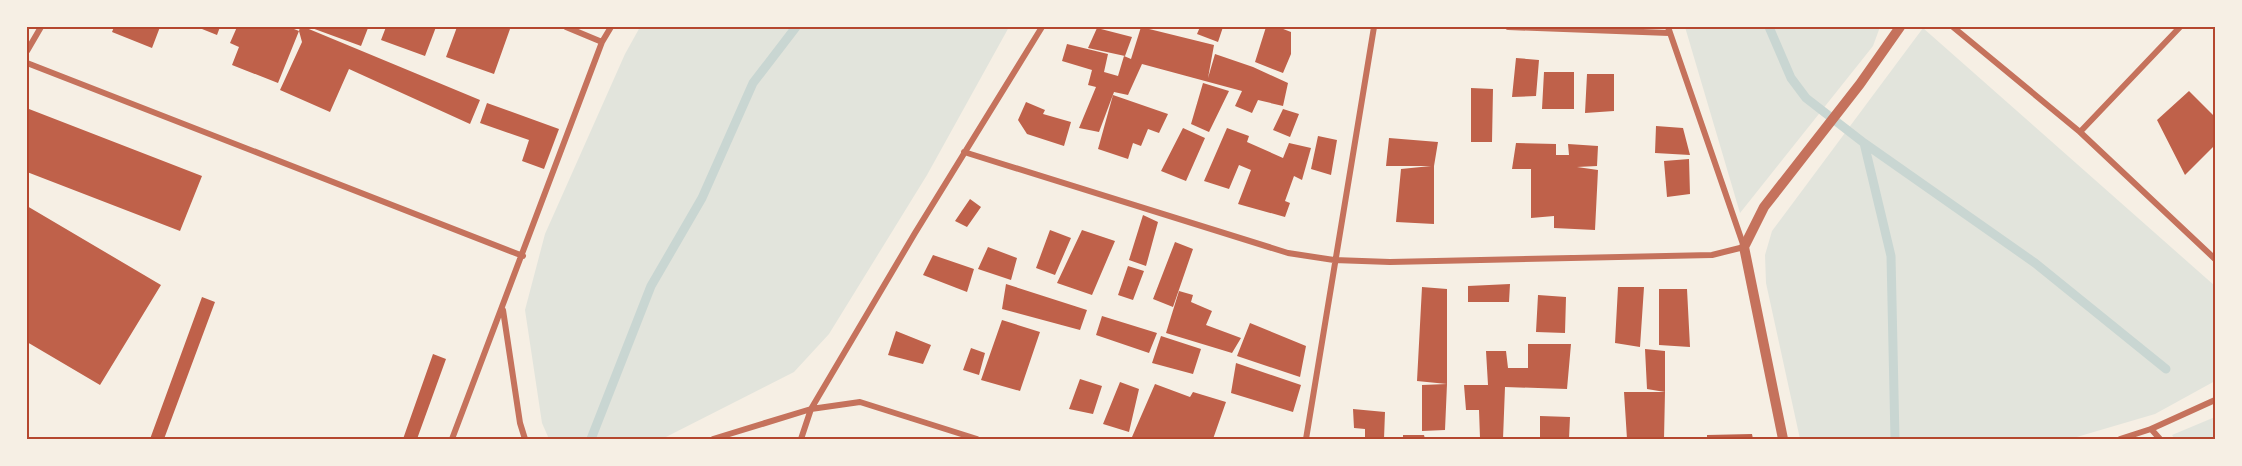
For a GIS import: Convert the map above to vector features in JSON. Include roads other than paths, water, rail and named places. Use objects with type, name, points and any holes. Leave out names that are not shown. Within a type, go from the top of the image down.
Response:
[{"type":"street","points":[[27,51],[41,27]]},
{"type":"street","points":[[566,27],[602,42]]},
{"type":"street","points":[[452,439],[602,42],[611,27]]},
{"type":"street","points":[[801,439],[811,409],[964,152],[1042,27]]},
{"type":"street","points":[[1306,439],[1374,27]]},
{"type":"street","points":[[1508,27],[1668,30],[1744,247],[1783,439]]},
{"type":"street","points":[[964,152],[1288,253],[1334,260],[1390,262],[1712,255],[1744,247],[1764,207],[1820,132],[1860,84],[1900,27]]},
{"type":"street","points":[[1953,27],[2080,132],[2215,260]]},
{"type":"street","points":[[2080,132],[2180,27]]},
{"type":"street","points":[[27,63],[523,256]]},
{"type":"street","points":[[503,308],[520,423],[525,439]]},
{"type":"street","points":[[2120,439],[2151,429],[2215,400]]},
{"type":"street","points":[[713,439],[811,409],[860,402],[977,439]]},
{"type":"street","points":[[2151,429],[2160,439]]},
{"type":"waterway","points":[[591,439],[651,286],[702,198],[753,83],[796,27]]},
{"type":"waterway","points":[[1769,27],[1791,78],[1806,98],[1864,143],[2035,263],[2166,369]]},
{"type":"waterway","points":[[1864,143],[1891,256],[1895,439]]}]
